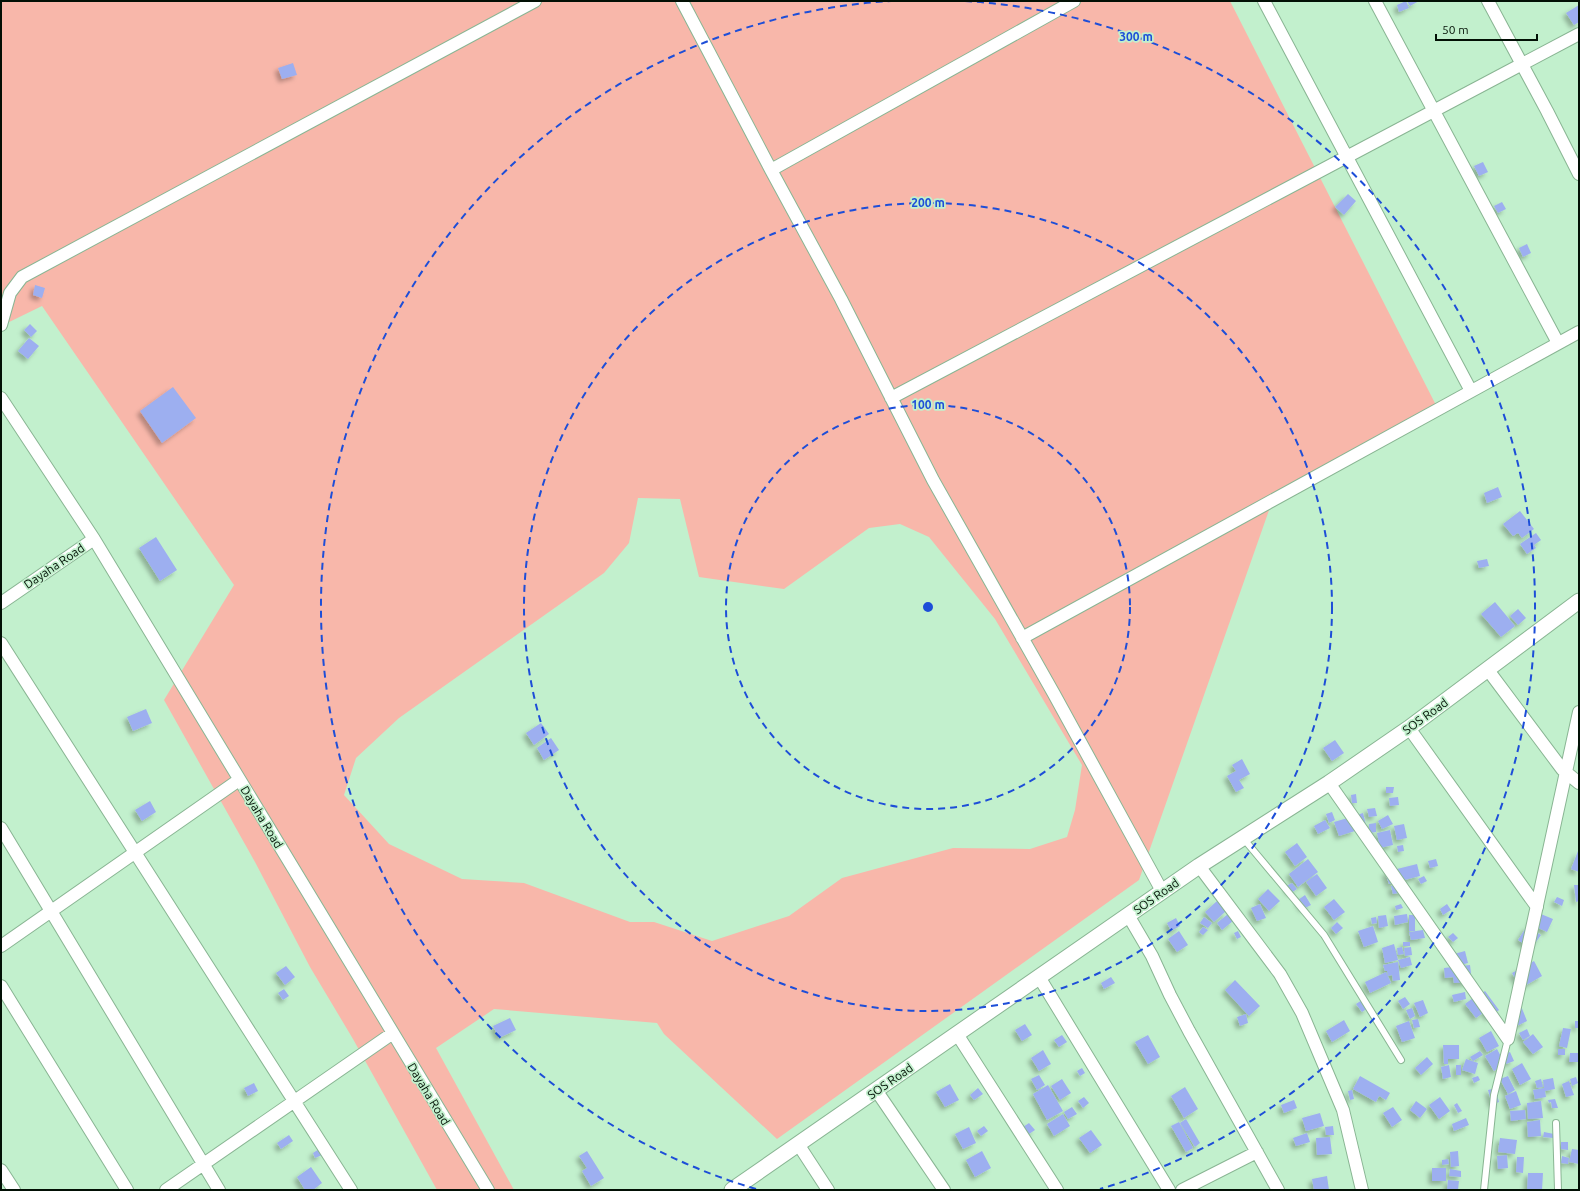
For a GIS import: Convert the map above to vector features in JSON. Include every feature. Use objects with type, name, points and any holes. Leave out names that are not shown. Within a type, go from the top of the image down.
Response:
[{"type":"street","points":[[1,325],[10,293],[22,277],[535,1]]},
{"type":"street","points":[[682,1],[841,299],[933,480],[1162,891]]},
{"type":"street","points":[[771,170],[1074,1]]},
{"type":"street","points":[[1264,1],[1471,391]]},
{"type":"street","points":[[1375,1],[1558,343]]},
{"type":"street","points":[[1488,1],[1579,174]]},
{"type":"street","points":[[891,398],[1579,34]]},
{"type":"street","points":[[1022,638],[1579,332]]},
{"type":"street","points":[[1,398],[94,539]]},
{"type":"street","name":"Dayaha Road","points":[[1,602],[94,539],[488,1190]]},
{"type":"street","name":"SOS Road","points":[[732,1190],[1162,891],[1330,783],[1409,728],[1579,601]]},
{"type":"street","points":[[1,643],[351,1190]]},
{"type":"street","points":[[1488,670],[1562,769],[1579,782]]},
{"type":"street","points":[[1508,1039],[1579,712]]},
{"type":"street","points":[[1409,728],[1537,907]]},
{"type":"street","points":[[1,946],[239,780]]},
{"type":"street","points":[[1330,783],[1508,1039]]},
{"type":"street","points":[[1,828],[219,1190]]},
{"type":"street","points":[[1199,866],[1280,974],[1302,1014],[1344,1110],[1362,1190]]},
{"type":"street","points":[[1128,915],[1152,956],[1189,1031],[1278,1190]]},
{"type":"street","points":[[1039,977],[1169,1190]]},
{"type":"street","points":[[1,986],[127,1190]]},
{"type":"street","points":[[166,1190],[393,1033]]},
{"type":"street","points":[[957,1034],[1057,1190]]},
{"type":"street","points":[[876,1090],[944,1190]]},
{"type":"street","points":[[798,1144],[828,1190]]},
{"type":"street","points":[[1182,1190],[1257,1152]]},
{"type":"street","points":[[1,1170],[14,1190]]},
{"type":"lane","points":[[1243,838],[1324,935],[1401,1060]]},
{"type":"lane","points":[[1484,1190],[1494,1095],[1508,1039]]},
{"type":"lane","points":[[1556,1123],[1558,1190]]},
{"type":"shaded area","points":[[1,1],[1230,1],[1440,413],[1274,496],[1139,880],[777,1139],[664,1034],[657,1023],[494,1009],[436,1048],[514,1190],[437,1190],[353,1039],[310,967],[255,862],[164,700],[234,585],[42,306],[1,326]],"holes":[[[638,498],[680,499],[699,577],[784,589],[869,528],[900,524],[929,537],[995,619],[1082,765],[1075,810],[1067,837],[1030,849],[953,848],[842,878],[789,916],[712,941],[654,922],[630,922],[524,883],[462,879],[389,844],[344,795],[356,758],[399,718],[604,573],[629,543]]]},
{"type":"building","points":[[1406,1],[1409,8],[1399,12],[1397,5]]},
{"type":"building","points":[[1407,1],[1419,1],[1410,6]]},
{"type":"building","points":[[1579,5],[1579,22],[1574,25],[1566,13]]},
{"type":"building","points":[[293,63],[297,75],[282,79],[278,68]]},
{"type":"building","points":[[1483,162],[1488,172],[1479,176],[1474,166]]},
{"type":"building","points":[[1348,194],[1356,201],[1344,215],[1335,207]]},
{"type":"building","points":[[1502,202],[1506,209],[1498,213],[1494,206]]},
{"type":"building","points":[[1527,244],[1531,253],[1523,257],[1519,248]]},
{"type":"building","points":[[35,285],[45,288],[42,298],[33,295]]},
{"type":"building","points":[[30,324],[37,331],[31,337],[24,330]]},
{"type":"building","points":[[29,338],[39,346],[28,359],[18,351]]},
{"type":"building","points":[[173,387],[196,418],[162,443],[140,411]]},
{"type":"building","points":[[1498,487],[1502,497],[1487,503],[1484,493]]},
{"type":"building","points":[[1520,511],[1534,529],[1522,538],[1518,533],[1513,536],[1503,524]]},
{"type":"building","points":[[1536,533],[1541,540],[1534,545],[1536,548],[1527,554],[1520,544]]},
{"type":"building","points":[[156,537],[177,570],[160,581],[139,548]]},
{"type":"building","points":[[1487,559],[1489,566],[1479,568],[1477,561]]},
{"type":"building","points":[[1495,602],[1515,626],[1501,637],[1481,614]]},
{"type":"building","points":[[1518,609],[1526,618],[1518,625],[1510,616]]},
{"type":"building","points":[[146,709],[152,723],[133,731],[127,717]]},
{"type":"building","points":[[541,723],[549,734],[534,745],[526,733]]},
{"type":"building","points":[[551,738],[559,750],[544,760],[537,748]]},
{"type":"building","points":[[1335,740],[1344,753],[1332,761],[1323,748]]},
{"type":"building","points":[[1242,759],[1250,774],[1239,780],[1244,788],[1236,792],[1227,776],[1236,771],[1232,765]]},
{"type":"building","points":[[1386,787],[1394,787],[1393,793],[1386,793]]},
{"type":"building","points":[[1356,794],[1357,803],[1352,803],[1351,795]]},
{"type":"building","points":[[1398,797],[1399,805],[1390,806],[1389,798]]},
{"type":"building","points":[[150,801],[156,812],[142,821],[135,810]]},
{"type":"building","points":[[1375,808],[1377,816],[1369,817],[1367,809]]},
{"type":"building","points":[[1332,812],[1335,820],[1329,823],[1326,814]]},
{"type":"building","points":[[1363,813],[1367,829],[1354,816]]},
{"type":"building","points":[[1388,815],[1393,824],[1382,829],[1378,821]]},
{"type":"building","points":[[1351,817],[1355,831],[1339,836],[1334,822]]},
{"type":"building","points":[[1325,820],[1330,828],[1318,834],[1314,826]]},
{"type":"building","points":[[1376,823],[1376,832],[1369,833],[1369,824]]},
{"type":"building","points":[[1404,824],[1407,838],[1397,840],[1394,826]]},
{"type":"building","points":[[1390,830],[1393,845],[1380,848],[1377,833]]},
{"type":"building","points":[[1297,843],[1307,857],[1295,866],[1285,852]]},
{"type":"building","points":[[1403,845],[1404,851],[1398,852],[1397,846]]},
{"type":"building","points":[[1578,851],[1579,852],[1579,872],[1571,869]]},
{"type":"building","points":[[1308,859],[1318,872],[1298,887],[1289,874]]},
{"type":"building","points":[[1436,859],[1438,866],[1430,868],[1428,861]]},
{"type":"building","points":[[1417,864],[1420,876],[1389,884],[1385,872]]},
{"type":"building","points":[[1317,874],[1327,888],[1316,896],[1306,882]]},
{"type":"building","points":[[1424,876],[1427,881],[1421,884],[1418,879]]},
{"type":"building","points":[[1292,883],[1297,889],[1291,893],[1286,886]]},
{"type":"building","points":[[1407,883],[1409,891],[1393,894],[1391,886]]},
{"type":"building","points":[[1574,885],[1579,885],[1579,901],[1576,902]]},
{"type":"building","points":[[1268,889],[1280,901],[1269,911],[1258,899]]},
{"type":"building","points":[[1305,895],[1311,905],[1303,909],[1298,900]]},
{"type":"building","points":[[1557,897],[1564,900],[1562,906],[1554,902]]},
{"type":"building","points":[[1334,899],[1345,912],[1334,920],[1324,907]]},
{"type":"building","points":[[1217,901],[1226,911],[1214,922],[1205,912]]},
{"type":"building","points":[[1260,904],[1266,918],[1257,921],[1251,908]]},
{"type":"building","points":[[1401,904],[1403,908],[1396,910],[1395,906]]},
{"type":"building","points":[[1447,904],[1451,910],[1443,915],[1440,909]]},
{"type":"building","points":[[1536,912],[1553,919],[1547,932],[1530,924]]},
{"type":"building","points":[[1228,914],[1233,921],[1222,930],[1217,923]]},
{"type":"building","points":[[1407,914],[1408,922],[1395,925],[1394,916]]},
{"type":"building","points":[[1386,915],[1388,926],[1379,928],[1378,916]]},
{"type":"building","points":[[1409,915],[1415,915],[1415,931],[1409,931]]},
{"type":"building","points":[[1204,917],[1212,923],[1208,928],[1200,923]]},
{"type":"building","points":[[1376,917],[1377,923],[1372,924],[1371,918]]},
{"type":"building","points":[[1176,918],[1180,926],[1171,931],[1167,923]]},
{"type":"building","points":[[1337,922],[1343,928],[1336,934],[1331,928]]},
{"type":"building","points":[[1373,926],[1378,942],[1364,947],[1358,931]]},
{"type":"building","points":[[1527,926],[1541,935],[1531,949],[1518,940]]},
{"type":"building","points":[[1203,927],[1208,930],[1203,935],[1199,932]]},
{"type":"building","points":[[1423,930],[1425,938],[1411,940],[1409,932]]},
{"type":"building","points":[[1179,931],[1188,945],[1177,952],[1168,939]]},
{"type":"building","points":[[1238,931],[1241,937],[1237,939],[1234,933]]},
{"type":"building","points":[[1453,933],[1458,938],[1453,942],[1448,937]]},
{"type":"building","points":[[1403,942],[1410,942],[1410,946],[1403,946]]},
{"type":"building","points":[[1394,944],[1398,960],[1385,963],[1382,948]]},
{"type":"building","points":[[1402,947],[1404,954],[1398,955],[1397,948]]},
{"type":"building","points":[[1411,947],[1412,955],[1405,956],[1404,948]]},
{"type":"building","points":[[1465,951],[1468,963],[1457,966],[1454,954]]},
{"type":"building","points":[[1410,957],[1412,965],[1401,968],[1398,960]]},
{"type":"building","points":[[1534,961],[1542,976],[1521,988],[1512,973]]},
{"type":"building","points":[[1398,962],[1400,980],[1393,981],[1392,975],[1388,976],[1383,965]]},
{"type":"building","points":[[1470,965],[1472,982],[1454,983],[1453,977],[1445,978],[1444,968]]},
{"type":"building","points":[[286,966],[295,977],[285,985],[276,973]]},
{"type":"building","points":[[1386,972],[1391,983],[1370,993],[1365,982]]},
{"type":"building","points":[[1111,977],[1115,983],[1104,989],[1101,983]]},
{"type":"building","points":[[1235,980],[1260,1006],[1249,1016],[1225,990]]},
{"type":"building","points":[[284,989],[289,996],[283,1000],[278,993]]},
{"type":"building","points":[[1485,991],[1499,1010],[1489,1018],[1475,998]]},
{"type":"building","points":[[1465,992],[1466,999],[1454,1002],[1452,995]]},
{"type":"building","points":[[1405,997],[1410,1004],[1403,1009],[1398,1001]]},
{"type":"building","points":[[1473,998],[1483,1013],[1476,1018],[1465,1004]]},
{"type":"building","points":[[1362,1000],[1368,1008],[1362,1012],[1356,1004]]},
{"type":"building","points":[[1423,1000],[1428,1013],[1420,1017],[1414,1003]]},
{"type":"building","points":[[1521,1006],[1527,1021],[1517,1026]]},
{"type":"building","points":[[1412,1008],[1415,1016],[1410,1019],[1406,1010]]},
{"type":"building","points":[[1246,1014],[1248,1023],[1240,1026],[1237,1017]]},
{"type":"building","points":[[510,1018],[516,1030],[499,1038],[493,1026]]},
{"type":"building","points":[[1418,1019],[1420,1027],[1414,1028],[1412,1020]]},
{"type":"building","points":[[1344,1020],[1350,1031],[1332,1042],[1326,1031]]},
{"type":"building","points":[[1409,1021],[1415,1038],[1402,1042],[1396,1026]]},
{"type":"building","points":[[1575,1021],[1579,1021],[1579,1028],[1575,1028]]},
{"type":"building","points":[[1025,1024],[1032,1035],[1022,1041],[1015,1030]]},
{"type":"building","points":[[1563,1028],[1571,1029],[1567,1048],[1559,1046]]},
{"type":"building","points":[[1527,1029],[1530,1036],[1523,1040],[1519,1033]]},
{"type":"building","points":[[1491,1031],[1499,1046],[1487,1052],[1479,1038]]},
{"type":"building","points":[[1533,1034],[1543,1047],[1533,1054],[1523,1042]]},
{"type":"building","points":[[1062,1035],[1067,1042],[1059,1047],[1054,1040]]},
{"type":"building","points":[[1148,1035],[1160,1057],[1148,1064],[1135,1042]]},
{"type":"building","points":[[1443,1045],[1459,1045],[1459,1059],[1448,1059],[1448,1064],[1444,1064]]},
{"type":"building","points":[[1497,1049],[1505,1064],[1494,1071],[1485,1056]]},
{"type":"building","points":[[1558,1049],[1565,1049],[1565,1055],[1558,1055]]},
{"type":"building","points":[[1043,1050],[1051,1064],[1039,1071],[1031,1058]]},
{"type":"building","points":[[1480,1051],[1483,1055],[1473,1061],[1470,1057]]},
{"type":"building","points":[[1510,1052],[1514,1061],[1506,1064],[1503,1055]]},
{"type":"building","points":[[1570,1053],[1579,1053],[1579,1062],[1569,1062]]},
{"type":"building","points":[[1427,1057],[1433,1064],[1421,1075],[1415,1068]]},
{"type":"building","points":[[1466,1059],[1478,1063],[1475,1074],[1462,1070]]},
{"type":"building","points":[[1522,1063],[1531,1079],[1520,1085],[1512,1069]]},
{"type":"building","points":[[1449,1065],[1451,1077],[1443,1079],[1441,1067]]},
{"type":"building","points":[[1456,1065],[1461,1065],[1461,1075],[1456,1075]]},
{"type":"building","points":[[1082,1068],[1085,1073],[1080,1076],[1077,1071]]},
{"type":"building","points":[[1039,1075],[1045,1085],[1037,1090],[1031,1079]]},
{"type":"building","points":[[1360,1076],[1390,1093],[1386,1100],[1379,1096],[1376,1102],[1353,1089]]},
{"type":"building","points":[[1478,1076],[1480,1080],[1474,1083],[1472,1078]]},
{"type":"building","points":[[1508,1076],[1515,1090],[1508,1094],[1500,1079]]},
{"type":"building","points":[[1576,1077],[1578,1083],[1572,1086],[1570,1079]]},
{"type":"building","points":[[1553,1078],[1555,1089],[1545,1091],[1546,1097],[1535,1099],[1533,1090],[1544,1088],[1543,1080]]},
{"type":"building","points":[[1062,1079],[1071,1093],[1060,1100],[1051,1086]]},
{"type":"building","points":[[1541,1079],[1543,1087],[1537,1088],[1535,1081]]},
{"type":"building","points":[[1569,1081],[1574,1095],[1566,1097],[1562,1084]]},
{"type":"building","points":[[254,1083],[258,1091],[248,1096],[244,1088]]},
{"type":"building","points":[[950,1084],[959,1100],[945,1107],[936,1092]]},
{"type":"building","points":[[1048,1085],[1063,1111],[1047,1120],[1033,1094]]},
{"type":"building","points":[[1185,1087],[1198,1109],[1184,1118],[1171,1096]]},
{"type":"building","points":[[978,1088],[983,1094],[974,1100],[970,1095]]},
{"type":"building","points":[[1492,1089],[1493,1092],[1496,1091],[1499,1102],[1492,1105],[1488,1090]]},
{"type":"building","points":[[1352,1090],[1354,1099],[1350,1100],[1348,1091]]},
{"type":"building","points":[[1516,1091],[1521,1105],[1510,1109],[1505,1096]]},
{"type":"building","points":[[1084,1097],[1089,1103],[1083,1108],[1078,1101]]},
{"type":"building","points":[[1440,1097],[1450,1111],[1439,1119],[1429,1105]]},
{"type":"building","points":[[1555,1099],[1558,1108],[1552,1108],[1551,1102],[1549,1103],[1548,1100]]},
{"type":"building","points":[[1294,1100],[1297,1108],[1284,1113],[1281,1105]]},
{"type":"building","points":[[1416,1101],[1427,1109],[1420,1118],[1410,1110]]},
{"type":"building","points":[[1541,1101],[1543,1118],[1528,1119],[1527,1103]]},
{"type":"building","points":[[1457,1103],[1462,1111],[1458,1113],[1454,1105]]},
{"type":"building","points":[[1072,1107],[1077,1114],[1068,1119],[1064,1112]]},
{"type":"building","points":[[1393,1107],[1402,1120],[1392,1127],[1383,1113]]},
{"type":"building","points":[[1525,1110],[1526,1119],[1511,1121],[1510,1111]]},
{"type":"building","points":[[1320,1113],[1324,1126],[1306,1131],[1302,1118]]},
{"type":"building","points":[[1063,1114],[1070,1126],[1054,1136],[1047,1124]]},
{"type":"building","points":[[1466,1118],[1469,1125],[1454,1131],[1452,1124]]},
{"type":"building","points":[[1186,1119],[1200,1143],[1195,1147],[1180,1123]]},
{"type":"building","points":[[1540,1120],[1541,1136],[1528,1137],[1527,1122]]},
{"type":"building","points":[[1179,1122],[1193,1148],[1186,1152],[1171,1126]]},
{"type":"building","points":[[1029,1123],[1035,1130],[1029,1134],[1023,1127]]},
{"type":"building","points":[[984,1126],[988,1131],[981,1136],[977,1131]]},
{"type":"building","points":[[1333,1126],[1334,1135],[1326,1135],[1325,1127]]},
{"type":"building","points":[[969,1127],[976,1143],[963,1149],[955,1134]]},
{"type":"building","points":[[1091,1130],[1102,1145],[1090,1153],[1079,1138]]},
{"type":"building","points":[[1544,1132],[1554,1134],[1553,1138],[1543,1137]]},
{"type":"building","points":[[1307,1133],[1310,1142],[1296,1146],[1293,1138]]},
{"type":"building","points":[[289,1135],[293,1141],[281,1149],[277,1143]]},
{"type":"building","points":[[1330,1137],[1332,1154],[1317,1155],[1316,1138]]},
{"type":"building","points":[[1500,1138],[1517,1140],[1515,1154],[1498,1152]]},
{"type":"building","points":[[1561,1142],[1568,1142],[1568,1150],[1561,1149]]},
{"type":"building","points":[[319,1149],[322,1155],[315,1158],[313,1153]]},
{"type":"building","points":[[1572,1149],[1579,1150],[1579,1164],[1569,1162]]},
{"type":"building","points":[[587,1151],[604,1178],[591,1186],[582,1171],[587,1168],[579,1156]]},
{"type":"building","points":[[982,1151],[991,1168],[975,1177],[966,1160]]},
{"type":"building","points":[[1458,1151],[1459,1166],[1451,1167],[1450,1152]]},
{"type":"building","points":[[1507,1155],[1508,1168],[1498,1169],[1497,1156]]},
{"type":"building","points":[[1562,1156],[1569,1158],[1568,1164],[1561,1163]]},
{"type":"building","points":[[1517,1157],[1524,1157],[1523,1173],[1516,1172]]},
{"type":"building","points":[[1448,1159],[1449,1164],[1442,1165],[1442,1160]]},
{"type":"building","points":[[311,1167],[322,1183],[313,1190],[305,1190],[297,1177]]},
{"type":"building","points":[[1432,1168],[1446,1168],[1446,1181],[1432,1181]]},
{"type":"building","points":[[1450,1169],[1461,1171],[1461,1177],[1449,1176]]},
{"type":"building","points":[[1528,1173],[1543,1173],[1542,1190],[1527,1190]]},
{"type":"building","points":[[1327,1176],[1329,1190],[1314,1190],[1312,1179]]},
{"type":"building","points":[[1448,1180],[1459,1181],[1458,1190],[1447,1190]]}]
